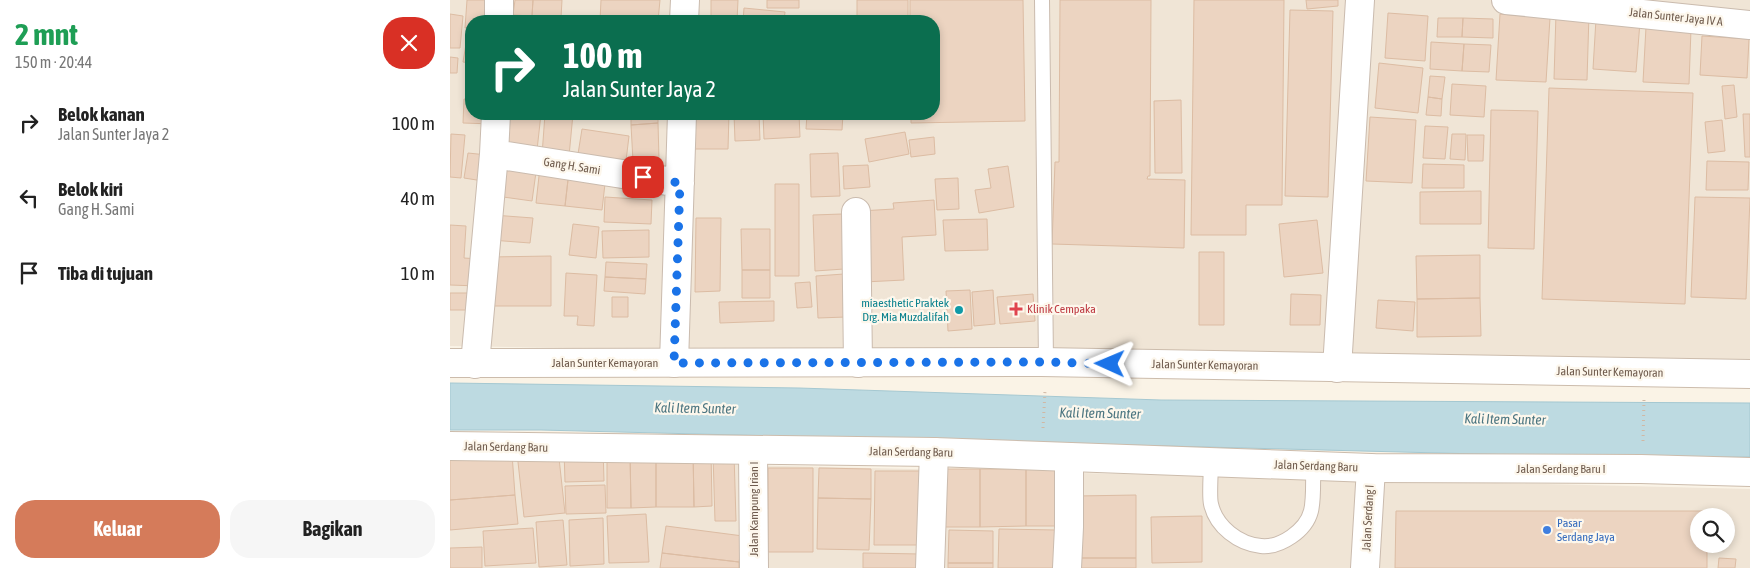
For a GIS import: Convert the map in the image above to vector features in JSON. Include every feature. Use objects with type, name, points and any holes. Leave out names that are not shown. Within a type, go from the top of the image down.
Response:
[{"type":"main road","points":[[499,0],[499,15]]},
{"type":"main road","points":[[684,15],[685,0]]},
{"type":"main road","points":[[1337,368],[1360,0]]},
{"type":"main road","name":"Jalan Sunter Jaya IV A","points":[[1512,0],[1750,24]]},
{"type":"main road","points":[[463,364],[494,154],[496,120]]},
{"type":"main road","points":[[674,363],[682,120]]},
{"type":"main road","name":"Gang H. Sami","points":[[494,154],[680,183]]},
{"type":"main road","points":[[856,212],[858,362]]},
{"type":"main road","name":"Jalan Sunter Kemayoran","points":[[463,364],[858,362],[1046,373],[1337,368],[1750,374]]},
{"type":"main road","name":"Jalan Serdang Baru","points":[[450,446],[934,452],[1371,468]]},
{"type":"main road","name":"Jalan Kampung Irian I","points":[[753,450],[754,568]]},
{"type":"main road","points":[[930,568],[934,452]]},
{"type":"main road","points":[[1067,568],[1069,457]]},
{"type":"main road","name":"Jalan Serdang Baru I","points":[[1371,468],[1641,469],[1750,472]]},
{"type":"main road","name":"Jalan Serdang I","points":[[1365,568],[1371,468]]},
{"type":"lane","points":[[1042,0],[1046,373]]},
{"type":"lane","points":[[1211,462],[1211,504],[1219,521],[1232,536],[1248,543],[1263,546],[1286,540],[1305,524],[1311,511],[1313,466]]},
{"type":"path","points":[[1043,436],[1046,373]]},
{"type":"path","points":[[1643,451],[1644,394]]},
{"type":"shaded area","points":[[450,0],[1750,0],[1750,367],[450,346]]},
{"type":"shaded area","points":[[450,458],[1750,489],[1750,568],[450,568]]},
{"type":"water","name":"Kali Item Sunter","points":[[450,383],[799,388],[1161,400],[1750,403],[1750,457],[1635,458],[541,430],[450,430]]},
{"type":"building","points":[[467,0],[497,0],[496,15],[466,15]]},
{"type":"building","points":[[515,0],[533,0],[532,15],[513,15]]},
{"type":"building","points":[[533,0],[562,0],[561,15],[532,15]]},
{"type":"building","points":[[601,0],[660,0],[659,15],[600,15]]},
{"type":"building","points":[[711,0],[738,0],[737,15],[711,15]]},
{"type":"building","points":[[767,0],[799,0],[799,8],[767,8]]},
{"type":"building","points":[[857,0],[908,0],[908,15],[857,15]]},
{"type":"building","points":[[910,0],[1023,0],[1025,121],[911,123],[911,120],[940,120],[940,15],[910,15]]},
{"type":"building","points":[[1060,0],[1151,0],[1150,176],[1147,179],[1185,180],[1184,248],[1052,244],[1055,162],[1059,162]]},
{"type":"building","points":[[1194,0],[1284,0],[1282,205],[1246,205],[1246,235],[1191,235]]},
{"type":"building","points":[[1306,0],[1338,0],[1338,6],[1307,9]]},
{"type":"building","points":[[744,8],[785,12],[785,15],[743,15]]},
{"type":"building","points":[[1290,10],[1333,11],[1328,197],[1285,196]]},
{"type":"building","points":[[1388,13],[1428,16],[1425,61],[1385,58]]},
{"type":"building","points":[[1556,13],[1589,14],[1587,80],[1554,79]]},
{"type":"building","points":[[450,14],[463,16],[460,48],[450,48]]},
{"type":"building","points":[[1500,14],[1550,18],[1546,82],[1496,80]]},
{"type":"building","points":[[1438,18],[1463,18],[1462,37],[1437,37]]},
{"type":"building","points":[[1463,18],[1493,19],[1493,38],[1462,37]]},
{"type":"building","points":[[1596,19],[1640,22],[1636,72],[1593,69]]},
{"type":"building","points":[[1646,27],[1691,29],[1689,84],[1643,82]]},
{"type":"building","points":[[1702,36],[1749,39],[1747,78],[1700,75]]},
{"type":"building","points":[[1431,42],[1464,44],[1462,71],[1430,69]]},
{"type":"building","points":[[1464,44],[1491,45],[1489,72],[1462,71]]},
{"type":"building","points":[[450,57],[458,58],[457,73],[450,73]]},
{"type":"building","points":[[1379,63],[1423,68],[1418,113],[1375,108]]},
{"type":"building","points":[[1430,76],[1445,77],[1442,99],[1428,97]]},
{"type":"building","points":[[1452,84],[1486,86],[1484,117],[1450,115]]},
{"type":"building","points":[[1734,85],[1737,117],[1725,119],[1722,86]]},
{"type":"building","points":[[1549,88],[1693,93],[1685,304],[1542,299]]},
{"type":"building","points":[[1428,97],[1442,99],[1441,116],[1426,115]]},
{"type":"building","points":[[464,99],[465,120],[493,120],[493,124],[463,123]]},
{"type":"building","points":[[1181,100],[1182,173],[1155,173],[1154,101]]},
{"type":"building","points":[[1491,110],[1538,111],[1534,249],[1488,248]]},
{"type":"building","points":[[1743,114],[1750,114],[1750,157],[1745,157]]},
{"type":"building","points":[[1370,117],[1416,120],[1412,183],[1366,181]]},
{"type":"building","points":[[498,120],[540,120],[537,150],[495,146]]},
{"type":"building","points":[[545,120],[572,120],[569,156],[542,155]]},
{"type":"building","points":[[631,120],[658,120],[658,123],[631,125]]},
{"type":"building","points":[[685,120],[729,120],[728,149],[684,149]]},
{"type":"building","points":[[734,120],[759,120],[760,140],[735,141]]},
{"type":"building","points":[[763,120],[799,120],[800,137],[764,139]]},
{"type":"building","points":[[807,120],[843,120],[842,130],[806,129]]},
{"type":"building","points":[[1722,120],[1725,151],[1708,153],[1705,122]]},
{"type":"building","points":[[658,123],[659,159],[633,161],[631,125]]},
{"type":"building","points":[[1425,126],[1448,127],[1445,159],[1423,158]]},
{"type":"building","points":[[582,129],[629,136],[626,161],[578,154]]},
{"type":"building","points":[[905,132],[909,154],[869,162],[865,139]]},
{"type":"building","points":[[451,134],[465,135],[461,178],[450,177]]},
{"type":"building","points":[[1452,134],[1466,134],[1465,160],[1450,159]]},
{"type":"building","points":[[1467,135],[1484,135],[1483,161],[1468,161]]},
{"type":"building","points":[[934,137],[935,154],[911,157],[909,140]]},
{"type":"building","points":[[468,153],[487,155],[483,181],[464,178]]},
{"type":"building","points":[[838,153],[840,196],[811,197],[810,154]]},
{"type":"building","points":[[502,160],[537,165],[532,201],[496,196]]},
{"type":"building","points":[[1707,161],[1749,162],[1748,190],[1706,190]]},
{"type":"building","points":[[1423,164],[1464,165],[1464,188],[1422,188]]},
{"type":"building","points":[[868,165],[870,187],[844,189],[843,166]]},
{"type":"building","points":[[1008,166],[1014,207],[979,213],[975,190],[991,188],[988,169]]},
{"type":"building","points":[[540,167],[569,171],[565,206],[536,203]]},
{"type":"building","points":[[569,171],[606,175],[602,210],[565,206]]},
{"type":"building","points":[[629,178],[658,180],[656,196],[628,195]]},
{"type":"building","points":[[958,178],[959,209],[937,210],[935,179]]},
{"type":"building","points":[[775,184],[799,184],[799,276],[775,276]]},
{"type":"building","points":[[1481,191],[1481,224],[1420,224],[1420,192]]},
{"type":"building","points":[[605,197],[652,200],[651,224],[604,222]]},
{"type":"building","points":[[1695,197],[1750,198],[1746,299],[1691,297]]},
{"type":"building","points":[[934,200],[936,235],[902,237],[904,280],[864,282],[860,211],[894,209],[893,203]]},
{"type":"building","points":[[842,214],[844,269],[815,271],[813,215]]},
{"type":"building","points":[[493,215],[533,218],[530,243],[491,240]]},
{"type":"building","points":[[696,218],[721,218],[720,291],[695,292]]},
{"type":"building","points":[[987,219],[988,250],[945,251],[943,220]]},
{"type":"building","points":[[1317,220],[1323,273],[1284,277],[1279,224]]},
{"type":"building","points":[[573,224],[599,227],[596,258],[569,255]]},
{"type":"building","points":[[450,225],[466,226],[464,258],[480,259],[478,286],[450,285]]},
{"type":"building","points":[[741,229],[770,229],[770,270],[742,270]]},
{"type":"building","points":[[649,230],[649,257],[603,258],[602,231]]},
{"type":"building","points":[[1199,252],[1224,252],[1224,325],[1199,325]]},
{"type":"building","points":[[1480,255],[1480,298],[1417,299],[1416,256]]},
{"type":"building","points":[[551,256],[551,306],[490,306],[490,257]]},
{"type":"building","points":[[606,262],[647,264],[646,279],[605,277]]},
{"type":"building","points":[[742,270],[770,270],[770,298],[742,298]]},
{"type":"building","points":[[566,273],[597,275],[594,326],[577,325],[578,316],[564,316]]},
{"type":"building","points":[[844,274],[846,317],[818,318],[816,276]]},
{"type":"building","points":[[605,277],[646,279],[645,294],[604,291]]},
{"type":"building","points":[[810,282],[812,307],[797,308],[795,283]]},
{"type":"building","name":"miaesthetic Praktek Drg. Mia Muzdalifah","points":[[970,290],[972,329],[948,331],[946,291]]},
{"type":"building","points":[[993,290],[995,324],[974,326],[972,292]]},
{"type":"building","points":[[450,293],[474,293],[474,310],[450,310]]},
{"type":"building","name":"Klinik Cempaka","points":[[1033,294],[1035,321],[1000,324],[997,297]]},
{"type":"building","points":[[1291,294],[1321,295],[1320,325],[1290,325]]},
{"type":"building","points":[[612,297],[628,297],[628,317],[612,317]]},
{"type":"building","points":[[1480,298],[1481,336],[1417,337],[1417,299]]},
{"type":"building","points":[[1378,300],[1415,302],[1413,331],[1376,328]]},
{"type":"building","points":[[774,301],[774,321],[720,323],[719,302]]},
{"type":"building","points":[[603,448],[604,481],[565,482],[564,450]]},
{"type":"building","points":[[558,449],[565,513],[524,517],[517,453]]},
{"type":"building","points":[[693,449],[711,450],[712,506],[694,507]]},
{"type":"building","points":[[693,449],[694,507],[656,507],[656,450]]},
{"type":"building","points":[[656,450],[656,507],[631,508],[630,451]]},
{"type":"building","points":[[607,451],[630,451],[631,508],[607,508]]},
{"type":"building","points":[[734,453],[736,521],[715,521],[713,454]]},
{"type":"building","points":[[512,454],[515,495],[450,500],[450,459]]},
{"type":"building","points":[[768,468],[813,468],[813,552],[768,552]]},
{"type":"building","points":[[819,468],[871,469],[871,499],[818,498]]},
{"type":"building","points":[[942,469],[980,469],[980,527],[942,527]]},
{"type":"building","points":[[980,469],[1026,469],[1026,526],[980,527]]},
{"type":"building","points":[[1026,469],[1064,469],[1064,526],[1026,526]]},
{"type":"building","points":[[875,471],[923,471],[922,545],[874,545]]},
{"type":"building","points":[[605,485],[606,513],[566,514],[565,486]]},
{"type":"building","points":[[515,495],[518,524],[450,530],[450,500]]},
{"type":"building","points":[[1136,495],[1136,558],[1077,558],[1077,496]]},
{"type":"building","points":[[818,498],[871,499],[869,550],[817,549]]},
{"type":"building","name":"Pasar Serdang Jaya","points":[[1396,511],[1690,511],[1690,553],[1707,553],[1707,568],[1395,568]]},
{"type":"building","points":[[646,514],[649,562],[609,563],[607,516]]},
{"type":"building","points":[[1202,516],[1202,562],[1152,563],[1151,517]]},
{"type":"building","points":[[603,518],[604,564],[570,566],[569,520]]},
{"type":"building","points":[[563,520],[567,565],[539,567],[536,522]]},
{"type":"building","points":[[666,526],[743,536],[739,562],[662,553]]},
{"type":"building","points":[[533,528],[536,563],[485,566],[483,531]]},
{"type":"building","points":[[999,529],[1056,530],[1055,568],[998,568]]},
{"type":"building","points":[[949,530],[993,531],[993,563],[948,563]]},
{"type":"building","points":[[482,547],[482,568],[450,568],[450,548]]},
{"type":"building","points":[[662,553],[739,562],[739,568],[660,568]]},
{"type":"building","points":[[863,553],[921,554],[921,568],[863,568]]},
{"type":"building","points":[[1077,558],[1136,558],[1136,568],[1077,568]]},
{"type":"building","points":[[1719,558],[1736,559],[1735,568],[1718,568]]},
{"type":"building","points":[[948,563],[993,563],[993,568],[948,568]]},
{"type":"place","name":"Klinik Cempaka","points":[[1016,309]]},
{"type":"place","name":"miaesthetic Praktek Drg. Mia Muzdalifah","points":[[959,310]]},
{"type":"place","name":"Pasar Serdang Jaya","points":[[1547,530]]},
{"type":"route","points":[[643,177],[680,183],[674,363],[1046,362],[1110,364]]}]
